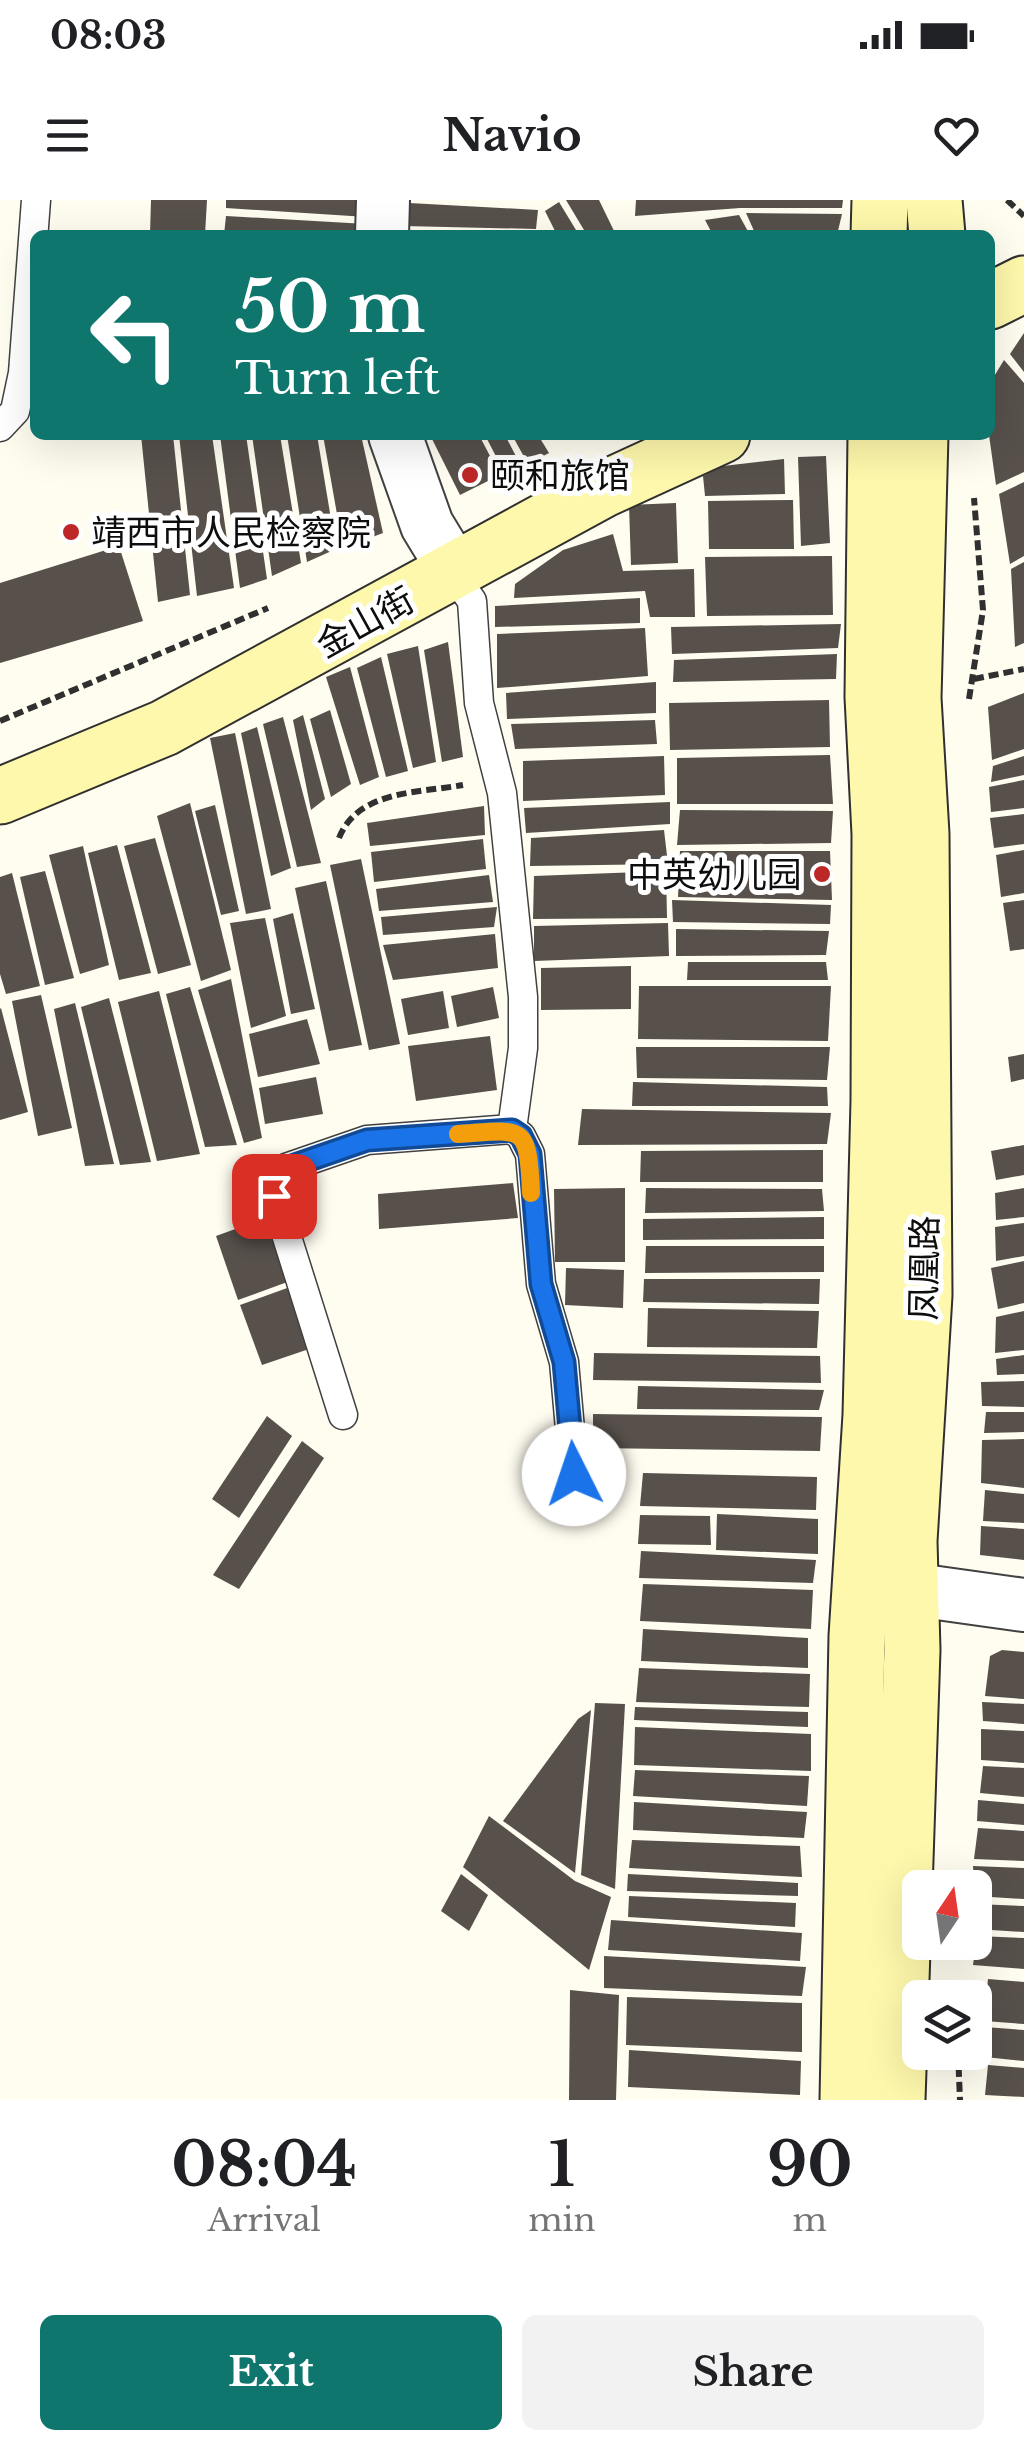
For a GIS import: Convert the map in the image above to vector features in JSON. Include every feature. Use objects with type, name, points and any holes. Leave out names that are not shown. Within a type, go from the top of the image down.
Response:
[{"type":"main road","points":[[879,230],[880,200]]},
{"type":"main road","points":[[934,200],[937,230]]},
{"type":"main road","points":[[995,268],[1024,256]]},
{"type":"main road","points":[[995,298],[1024,284]]},
{"type":"main road","name":"金山街","points":[[0,796],[164,728],[667,440]]},
{"type":"main road","name":"金山街","points":[[0,775],[155,710],[449,563],[711,440]]},
{"type":"main road","name":"凤凰路","points":[[848,2100],[857,1636],[871,1415],[879,1101],[880,834],[873,697],[876,440]]},
{"type":"main road","name":"凤凰路","points":[[897,2100],[912,1650],[909,1589],[924,1294],[921,834],[913,698],[920,440]]},
{"type":"street","points":[[382,230],[383,200]]},
{"type":"street","points":[[396,440],[427,525],[449,563]]},
{"type":"street","points":[[909,1589],[1024,1605]]},
{"type":"lane","points":[[34,230],[36,200]]},
{"type":"lane","points":[[0,428],[16,411],[30,280]]},
{"type":"lane","points":[[449,563],[472,601],[479,702],[502,793],[523,997],[524,1048],[512,1130]]},
{"type":"lane","points":[[343,1415],[283,1231],[274,1196],[276,1179],[286,1168],[367,1140],[512,1130],[521,1136],[530,1154],[541,1284],[564,1362],[574,1474]]},
{"type":"path","points":[[1008,200],[1024,216]]},
{"type":"path","points":[[0,721],[282,602]]},
{"type":"path","points":[[974,679],[1024,670]]},
{"type":"path","points":[[339,838],[355,810],[378,799],[468,784],[496,772]]},
{"type":"path","points":[[959,2070],[960,2100]]},
{"type":"building","points":[[151,200],[207,200],[205,230],[150,230]]},
{"type":"building","points":[[226,200],[367,200],[367,217],[226,208]]},
{"type":"building","points":[[566,200],[599,200],[614,230],[584,230]]},
{"type":"building","points":[[636,200],[843,200],[842,208],[740,208],[635,216]]},
{"type":"building","points":[[559,202],[576,230],[554,230],[545,211]]},
{"type":"building","points":[[409,203],[538,210],[536,229],[404,226]]},
{"type":"building","points":[[746,213],[842,214],[838,230],[754,230]]},
{"type":"building","points":[[739,215],[747,230],[710,230],[705,220]]},
{"type":"building","points":[[226,216],[366,224],[365,230],[225,230]]},
{"type":"building","points":[[1024,333],[1024,372],[1010,354]]},
{"type":"building","points":[[1004,360],[1024,383],[1024,472],[996,485],[990,440],[995,440],[995,375]]},
{"type":"building","points":[[142,440],[174,440],[190,595],[158,602]]},
{"type":"building","points":[[180,440],[213,440],[234,588],[197,596]]},
{"type":"building","points":[[221,440],[247,440],[267,579],[240,588]]},
{"type":"building","points":[[253,440],[281,440],[301,563],[272,576]]},
{"type":"building","points":[[288,440],[318,440],[336,549],[307,562]]},
{"type":"building","points":[[324,440],[362,440],[383,533],[343,548]]},
{"type":"building","points":[[432,440],[482,440],[500,475],[460,495]]},
{"type":"building","points":[[488,440],[508,440],[521,466],[505,474]]},
{"type":"building","points":[[515,440],[541,440],[549,453],[528,464]]},
{"type":"building","points":[[826,456],[830,543],[801,546],[798,457]]},
{"type":"building","points":[[784,459],[785,494],[705,496],[703,476],[723,466]]},
{"type":"building","points":[[1024,482],[1024,556],[1010,564],[999,494]]},
{"type":"building","points":[[793,500],[794,549],[709,549],[708,501]]},
{"type":"building","points":[[676,503],[678,563],[631,565],[629,505]]},
{"type":"building","points":[[613,534],[623,571],[694,569],[695,617],[650,617],[645,591],[514,598],[515,584],[563,550]]},
{"type":"building","points":[[119,546],[143,621],[0,663],[0,583]]},
{"type":"building","points":[[832,556],[833,615],[707,616],[705,557]]},
{"type":"building","points":[[1024,562],[1024,643],[1015,647],[1011,569]]},
{"type":"building","points":[[640,598],[640,623],[495,627],[495,606]]},
{"type":"building","points":[[841,624],[838,648],[672,654],[671,627]]},
{"type":"building","points":[[645,628],[648,676],[497,688],[497,634]]},
{"type":"building","points":[[448,642],[463,757],[442,762],[424,650]]},
{"type":"building","points":[[418,646],[436,762],[413,768],[387,654]]},
{"type":"building","points":[[837,654],[836,679],[673,682],[674,660]]},
{"type":"building","points":[[381,657],[408,771],[386,777],[357,668]]},
{"type":"building","points":[[350,667],[379,777],[360,785],[326,677]]},
{"type":"building","points":[[656,682],[656,713],[507,719],[506,693]]},
{"type":"building","points":[[1024,693],[1024,749],[992,760],[988,707]]},
{"type":"building","points":[[829,700],[830,747],[670,750],[669,703]]},
{"type":"building","points":[[330,710],[351,784],[331,797],[310,719]]},
{"type":"building","points":[[303,715],[325,799],[311,810],[293,720]]},
{"type":"building","points":[[283,717],[321,863],[297,867],[263,724]]},
{"type":"building","points":[[655,720],[657,744],[515,749],[511,724]]},
{"type":"building","points":[[257,727],[291,868],[271,876],[241,733]]},
{"type":"building","points":[[235,733],[271,909],[246,914],[210,738]]},
{"type":"building","points":[[830,755],[833,804],[677,804],[677,758]]},
{"type":"building","points":[[664,756],[665,795],[523,801],[523,761]]},
{"type":"building","points":[[1024,756],[1024,775],[991,782],[993,766]]},
{"type":"building","points":[[1024,780],[1024,808],[991,812],[989,787]]},
{"type":"building","points":[[670,802],[670,824],[526,833],[524,808]]},
{"type":"building","points":[[190,803],[231,970],[201,981],[157,816]]},
{"type":"building","points":[[215,805],[239,911],[221,915],[195,811]]},
{"type":"building","points":[[484,806],[485,835],[370,846],[367,823]]},
{"type":"building","points":[[680,810],[833,811],[831,843],[677,845]]},
{"type":"building","points":[[1024,814],[1024,844],[994,848],[990,818]]},
{"type":"building","points":[[664,830],[668,864],[530,866],[531,838]]},
{"type":"building","points":[[155,838],[191,965],[158,974],[124,846]]},
{"type":"building","points":[[483,839],[486,869],[374,882],[371,852]]},
{"type":"building","points":[[117,845],[151,973],[119,980],[88,853]]},
{"type":"building","points":[[83,846],[109,965],[80,974],[49,855]]},
{"type":"building","points":[[1024,850],[1024,893],[1001,897],[996,855]]},
{"type":"building","points":[[680,851],[830,851],[832,900],[678,897]]},
{"type":"building","points":[[361,859],[400,1044],[369,1050],[330,865]]},
{"type":"building","points":[[45,871],[74,978],[45,985],[20,877]]},
{"type":"building","points":[[666,871],[667,918],[533,919],[534,876]]},
{"type":"building","points":[[12,873],[40,986],[6,994],[0,974],[0,877]]},
{"type":"building","points":[[489,875],[493,902],[379,911],[376,889]]},
{"type":"building","points":[[326,881],[362,1045],[329,1051],[295,888]]},
{"type":"building","points":[[672,900],[831,905],[830,924],[673,922]]},
{"type":"building","points":[[1024,900],[1024,949],[1010,951],[1003,903]]},
{"type":"building","points":[[497,907],[494,927],[383,935],[381,917]]},
{"type":"building","points":[[293,913],[315,1009],[291,1014],[273,919]]},
{"type":"building","points":[[265,918],[286,1016],[251,1028],[230,923]]},
{"type":"building","points":[[668,923],[669,956],[534,961],[534,926]]},
{"type":"building","points":[[676,929],[829,931],[826,955],[676,956]]},
{"type":"building","points":[[495,934],[498,968],[393,980],[383,945]]},
{"type":"building","points":[[688,962],[826,962],[828,980],[687,980]]},
{"type":"building","points":[[631,966],[631,1009],[541,1010],[541,968]]},
{"type":"building","points":[[231,979],[262,1138],[244,1143],[198,990]]},
{"type":"building","points":[[639,986],[831,986],[828,1041],[638,1039]]},
{"type":"building","points":[[190,987],[237,1145],[205,1147],[166,994]]},
{"type":"building","points":[[493,987],[499,1018],[457,1027],[451,996]]},
{"type":"building","points":[[159,991],[200,1154],[157,1161],[118,1002]]},
{"type":"building","points":[[443,991],[449,1028],[408,1035],[401,999]]},
{"type":"building","points":[[41,995],[72,1128],[38,1136],[12,1001]]},
{"type":"building","points":[[109,998],[151,1162],[120,1165],[81,1007]]},
{"type":"building","points":[[75,1003],[114,1164],[85,1166],[54,1009]]},
{"type":"building","points":[[0,1009],[28,1112],[0,1120]]},
{"type":"building","points":[[307,1019],[320,1064],[258,1077],[249,1034]]},
{"type":"building","points":[[490,1036],[497,1090],[416,1101],[408,1046]]},
{"type":"building","points":[[636,1047],[830,1047],[827,1080],[637,1078]]},
{"type":"building","points":[[1024,1054],[1024,1079],[1011,1082],[1008,1057]]},
{"type":"building","points":[[316,1077],[323,1114],[265,1124],[259,1088]]},
{"type":"building","points":[[633,1082],[827,1087],[828,1106],[632,1106]]},
{"type":"building","points":[[582,1109],[831,1113],[827,1144],[578,1145]]},
{"type":"building","points":[[1024,1145],[1024,1175],[996,1180],[991,1151]]},
{"type":"building","points":[[823,1150],[823,1182],[640,1182],[641,1151]]},
{"type":"building","points":[[513,1183],[518,1218],[379,1229],[378,1194]]},
{"type":"building","points":[[625,1188],[625,1262],[555,1262],[554,1189]]},
{"type":"building","points":[[646,1188],[822,1189],[824,1211],[645,1213]]},
{"type":"building","points":[[1024,1188],[1024,1217],[996,1220],[995,1193]]},
{"type":"building","points":[[268,1217],[290,1281],[238,1300],[216,1236]]},
{"type":"building","points":[[824,1217],[824,1239],[643,1240],[643,1219]]},
{"type":"building","points":[[1024,1223],[1024,1256],[996,1261],[995,1227]]},
{"type":"building","points":[[646,1246],[824,1246],[824,1272],[645,1273]]},
{"type":"building","points":[[1024,1261],[1024,1303],[998,1309],[991,1268]]},
{"type":"building","points":[[566,1268],[624,1270],[623,1308],[565,1305]]},
{"type":"building","points":[[644,1279],[820,1279],[819,1304],[643,1302]]},
{"type":"building","points":[[290,1287],[312,1348],[262,1365],[240,1305]]},
{"type":"building","points":[[648,1308],[819,1311],[817,1348],[647,1347]]},
{"type":"building","points":[[1024,1311],[1024,1350],[995,1353],[996,1317]]},
{"type":"building","points":[[594,1353],[820,1356],[821,1383],[593,1380]]},
{"type":"building","points":[[1024,1355],[1024,1374],[997,1375],[996,1359]]},
{"type":"building","points":[[1024,1381],[1024,1407],[982,1406],[981,1382]]},
{"type":"building","points":[[638,1386],[824,1390],[819,1410],[637,1409]]},
{"type":"building","points":[[986,1412],[1024,1412],[1024,1432],[984,1433]]},
{"type":"building","points":[[593,1414],[822,1417],[820,1451],[593,1448]]},
{"type":"building","points":[[267,1416],[292,1436],[239,1518],[212,1499]]},
{"type":"building","points":[[1024,1439],[1024,1488],[981,1483],[982,1440]]},
{"type":"building","points":[[302,1441],[324,1458],[239,1589],[213,1575]]},
{"type":"building","points":[[643,1473],[817,1477],[816,1510],[640,1506]]},
{"type":"building","points":[[985,1490],[1024,1494],[1024,1523],[983,1521]]},
{"type":"building","points":[[717,1514],[818,1519],[818,1554],[716,1550]]},
{"type":"building","points":[[640,1515],[710,1516],[711,1545],[638,1544]]},
{"type":"building","points":[[981,1526],[1024,1529],[1024,1560],[980,1555]]},
{"type":"building","points":[[641,1551],[816,1560],[813,1583],[639,1578]]},
{"type":"building","points":[[643,1584],[813,1590],[811,1629],[640,1621]]},
{"type":"building","points":[[643,1629],[808,1638],[808,1668],[641,1661]]},
{"type":"building","points":[[1002,1650],[1024,1652],[1024,1699],[985,1696],[990,1656]]},
{"type":"building","points":[[639,1668],[810,1674],[809,1707],[636,1702]]},
{"type":"building","points":[[982,1702],[1024,1704],[1024,1724],[983,1721]]},
{"type":"building","points":[[595,1703],[625,1704],[615,1889],[581,1875]]},
{"type":"building","points":[[635,1707],[808,1712],[808,1727],[634,1720]]},
{"type":"building","points":[[591,1710],[575,1873],[503,1821],[578,1719]]},
{"type":"building","points":[[635,1727],[811,1734],[811,1771],[634,1765]]},
{"type":"building","points":[[981,1729],[1024,1731],[1024,1763],[981,1760]]},
{"type":"building","points":[[983,1766],[1024,1768],[1024,1797],[980,1793]]},
{"type":"building","points":[[635,1770],[809,1776],[807,1806],[633,1796]]},
{"type":"building","points":[[978,1800],[1024,1804],[1024,1825],[977,1821]]},
{"type":"building","points":[[634,1802],[807,1812],[804,1838],[633,1830]]},
{"type":"building","points":[[489,1816],[575,1881],[611,1897],[589,1970],[463,1867]]},
{"type":"building","points":[[978,1828],[1024,1831],[1024,1861],[974,1859]]},
{"type":"building","points":[[632,1840],[800,1846],[802,1877],[629,1868]]},
{"type":"building","points":[[973,1866],[1024,1868],[1024,1899],[992,1897],[992,1870],[973,1870]]},
{"type":"building","points":[[461,1874],[488,1895],[469,1931],[441,1911]]},
{"type":"building","points":[[628,1874],[798,1883],[798,1896],[627,1891]]},
{"type":"building","points":[[629,1896],[796,1903],[795,1927],[628,1917]]},
{"type":"building","points":[[992,1905],[1024,1906],[1024,1932],[992,1930]]},
{"type":"building","points":[[611,1920],[802,1933],[800,1961],[608,1950]]},
{"type":"building","points":[[992,1937],[1024,1938],[1024,1969],[973,1965],[974,1960],[992,1960]]},
{"type":"building","points":[[604,1956],[806,1967],[802,1996],[604,1988]]},
{"type":"building","points":[[988,1979],[1024,1982],[1024,2024],[992,2022],[992,1980]]},
{"type":"building","points":[[570,1990],[619,1995],[616,2100],[569,2100]]},
{"type":"building","points":[[627,1997],[802,2003],[802,2052],[626,2045]]},
{"type":"building","points":[[992,2028],[1024,2030],[1024,2061],[992,2058]]},
{"type":"building","points":[[629,2050],[801,2061],[800,2095],[628,2087]]},
{"type":"building","points":[[992,2065],[1024,2068],[1024,2097],[985,2095],[988,2070],[992,2070]]},
{"type":"slow traffic","points":[[458,1134],[512,1130],[521,1136],[530,1154],[531,1193]]},
{"type":"place","name":"颐和旅馆","points":[[470,475]]},
{"type":"place","name":"靖西市人民检察院","points":[[71,532]]},
{"type":"place","name":"中英幼儿园","points":[[822,874]]},
{"type":"route","points":[[274,1196],[276,1179],[286,1168],[367,1140],[512,1130],[521,1136],[530,1154],[541,1284],[564,1362],[574,1474]]}]
